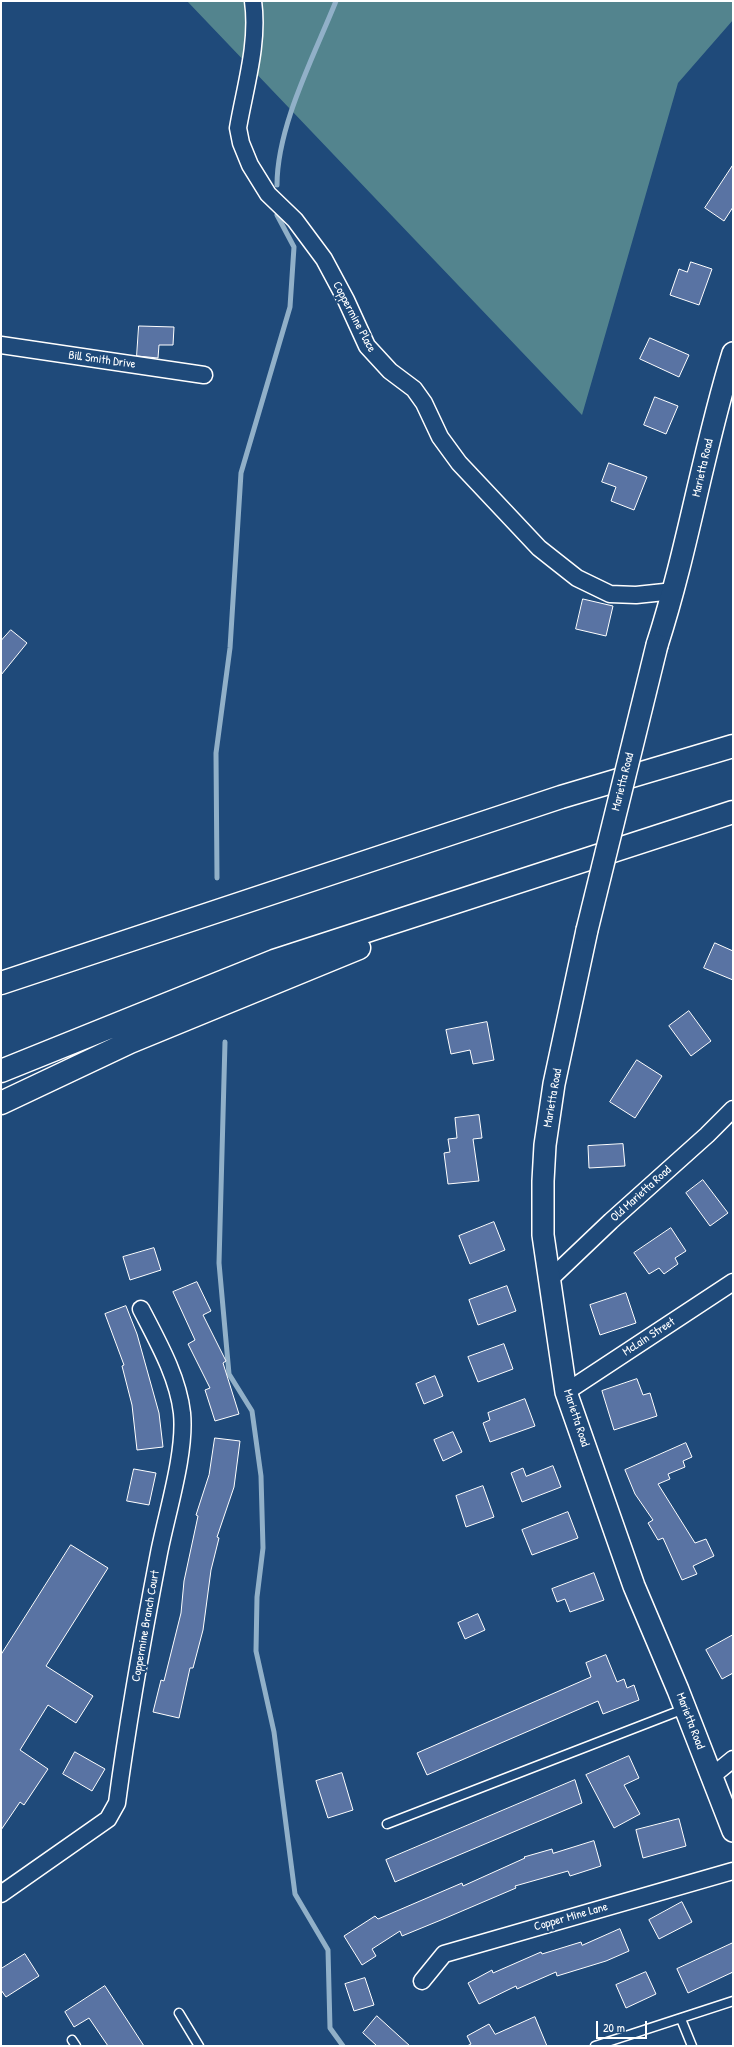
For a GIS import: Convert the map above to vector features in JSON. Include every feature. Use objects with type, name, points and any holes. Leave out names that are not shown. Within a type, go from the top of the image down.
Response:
[{"type":"highway","points":[[1,983],[561,797],[733,746]]},
{"type":"highway","points":[[1,1072],[274,961],[546,874],[733,812]]},
{"type":"highway","points":[[1,1103],[180,1020],[546,874]]},
{"type":"street","name":"Coppermine Place","points":[[253,1],[255,18],[254,41],[238,128],[241,143],[250,165],[268,194],[294,220],[324,259],[346,300],[367,346],[390,371],[414,389],[424,403],[440,437],[458,463],[551,558],[577,578],[610,594],[636,595],[674,591]]},
{"type":"street","name":"Bill Smith Drive","points":[[1,345],[204,375]]},
{"type":"street","name":"Marietta Road","points":[[733,353],[711,433],[674,591],[657,645],[587,930],[554,1084],[545,1145],[543,1181],[543,1236],[566,1392],[634,1586],[685,1709],[733,1831]]},
{"type":"street","name":"Old Marietta Road","points":[[549,1280],[611,1221],[707,1135],[733,1109]]},
{"type":"street","name":"McLain Street","points":[[566,1392],[733,1282]]},
{"type":"street","name":"Coppermine Branch Court","points":[[1,1894],[108,1819],[117,1803],[159,1552],[181,1446],[182,1414],[177,1388],[159,1344],[141,1310]]},
{"type":"street","points":[[711,1777],[733,1759]]},
{"type":"street","name":"Copper Mine Lane","points":[[422,1981],[444,1954],[733,1871]]},
{"type":"lane","points":[[387,1824],[685,1709]]},
{"type":"lane","points":[[595,2046],[733,2001]]},
{"type":"lane","points":[[179,2013],[199,2046]]},
{"type":"lane","points":[[681,2019],[692,2046]]},
{"type":"green space","points":[[187,1],[733,1],[733,20],[678,83],[582,415]]},
{"type":"building","points":[[733,165],[733,207],[724,221],[705,208]]},
{"type":"building","points":[[691,262],[712,269],[699,305],[670,295],[679,269],[687,272]]},
{"type":"building","points":[[139,326],[174,327],[173,345],[159,345],[158,358],[137,356]]},
{"type":"building","points":[[650,338],[689,355],[679,377],[640,359]]},
{"type":"building","points":[[655,397],[678,406],[666,434],[644,425]]},
{"type":"building","points":[[609,463],[647,477],[634,510],[611,501],[616,487],[602,482]]},
{"type":"building","points":[[583,599],[613,606],[606,636],[576,629]]},
{"type":"building","points":[[11,630],[27,643],[1,675],[1,641]]},
{"type":"building","points":[[715,943],[733,951],[733,980],[704,968]]},
{"type":"building","points":[[689,1011],[711,1041],[691,1056],[669,1026]]},
{"type":"building","points":[[487,1022],[494,1060],[473,1064],[470,1050],[451,1054],[446,1030]]},
{"type":"building","points":[[637,1060],[662,1076],[635,1118],[610,1102]]},
{"type":"building","points":[[479,1115],[482,1138],[473,1139],[479,1181],[448,1184],[444,1153],[450,1152],[448,1139],[457,1138],[455,1118]]},
{"type":"building","points":[[623,1144],[625,1166],[589,1168],[588,1146]]},
{"type":"building","points":[[703,1180],[728,1213],[710,1226],[686,1193]]},
{"type":"building","points":[[494,1222],[505,1250],[470,1264],[459,1236]]},
{"type":"building","points":[[671,1228],[686,1251],[675,1258],[678,1264],[664,1274],[659,1268],[649,1274],[634,1253]]},
{"type":"building","points":[[154,1248],[161,1270],[130,1280],[123,1257]]},
{"type":"building","points":[[197,1282],[211,1311],[203,1315],[226,1361],[223,1363],[239,1414],[215,1421],[205,1390],[210,1388],[188,1344],[195,1340],[173,1292]]},
{"type":"building","points":[[507,1286],[516,1311],[478,1325],[469,1300]]},
{"type":"building","points":[[626,1293],[636,1323],[600,1335],[590,1305]]},
{"type":"building","points":[[126,1306],[137,1334],[159,1413],[163,1447],[137,1450],[132,1405],[122,1366],[124,1365],[105,1314]]},
{"type":"building","points":[[504,1344],[513,1369],[478,1382],[468,1357]]},
{"type":"building","points":[[435,1376],[443,1396],[424,1404],[416,1384]]},
{"type":"building","points":[[637,1379],[643,1395],[650,1393],[657,1416],[614,1430],[602,1391]]},
{"type":"building","points":[[525,1399],[535,1426],[490,1442],[483,1423],[490,1420],[488,1413]]},
{"type":"building","points":[[453,1432],[462,1452],[443,1461],[434,1440]]},
{"type":"building","points":[[215,1438],[240,1441],[234,1487],[217,1537],[219,1538],[211,1570],[203,1630],[193,1668],[190,1668],[179,1718],[153,1712],[161,1680],[164,1681],[181,1613],[184,1581],[198,1516],[196,1515],[209,1475]]},
{"type":"building","points":[[686,1443],[692,1457],[683,1461],[685,1467],[668,1474],[670,1479],[658,1484],[695,1543],[706,1539],[714,1556],[693,1566],[697,1574],[682,1580],[663,1538],[658,1540],[648,1523],[653,1520],[635,1494],[625,1470]]},
{"type":"building","points":[[553,1466],[561,1487],[522,1502],[511,1473],[523,1468],[526,1476]]},
{"type":"building","points":[[134,1469],[156,1473],[149,1505],[127,1501]]},
{"type":"building","points":[[483,1486],[494,1517],[466,1527],[456,1496]]},
{"type":"building","points":[[568,1512],[578,1538],[532,1555],[522,1530]]},
{"type":"building","points":[[71,1545],[108,1568],[46,1666],[93,1696],[76,1723],[48,1705],[20,1750],[48,1769],[24,1805],[20,1802],[1,1830],[1,1655]]},
{"type":"building","points":[[594,1573],[604,1600],[570,1612],[565,1599],[557,1602],[552,1589]]},
{"type":"building","points":[[478,1614],[485,1630],[465,1639],[458,1623]]},
{"type":"building","points":[[733,1635],[733,1673],[722,1679],[706,1650]]},
{"type":"building","points":[[606,1655],[617,1682],[624,1679],[627,1688],[634,1685],[639,1700],[603,1714],[598,1701],[427,1775],[417,1753],[591,1677],[586,1663]]},
{"type":"building","points":[[75,1752],[105,1769],[92,1791],[63,1774]]},
{"type":"building","points":[[629,1756],[639,1778],[624,1785],[640,1814],[614,1828],[586,1775]]},
{"type":"building","points":[[342,1773],[353,1810],[328,1818],[316,1781]]},
{"type":"building","points":[[575,1780],[582,1803],[395,1882],[386,1860]]},
{"type":"building","points":[[679,1819],[686,1846],[643,1858],[636,1830]]},
{"type":"building","points":[[594,1841],[601,1866],[570,1876],[568,1871],[515,1886],[516,1888],[402,1936],[400,1931],[372,1949],[376,1956],[362,1965],[344,1936],[375,1916],[378,1919],[462,1883],[463,1886],[525,1858],[524,1857],[552,1849],[553,1853]]},
{"type":"building","points":[[682,1902],[692,1922],[659,1939],[649,1920]]},
{"type":"building","points":[[620,1929],[629,1951],[606,1961],[557,1976],[556,1972],[517,1989],[516,1986],[479,2004],[468,1983],[492,1970],[493,1973],[541,1952],[542,1954],[581,1942],[582,1945]]},
{"type":"building","points":[[733,1943],[733,1972],[688,1993],[677,1969]]},
{"type":"building","points":[[25,1954],[39,1976],[6,1997],[1,1990],[1,1969]]},
{"type":"building","points":[[646,1972],[656,1994],[626,2008],[616,1985]]},
{"type":"building","points":[[365,1978],[374,2005],[354,2011],[345,1984]]},
{"type":"building","points":[[105,1986],[144,2046],[108,2046],[89,2018],[74,2027],[65,2012]]},
{"type":"building","points":[[377,2016],[410,2046],[377,2046],[363,2033]]},
{"type":"building","points":[[535,2017],[547,2046],[467,2046],[471,2044],[467,2036],[489,2024],[495,2034]]},
{"type":"waterway","points":[[277,185],[283,139],[290,115],[336,1]]},
{"type":"waterway","points":[[217,878],[216,753],[230,648],[241,473],[290,307],[294,247],[277,215]]},
{"type":"waterway","points":[[225,1042],[219,1263],[229,1374],[252,1411],[261,1476],[263,1548],[257,1597],[256,1651],[274,1732],[295,1894],[328,1950],[330,2028],[343,2046]]}]
